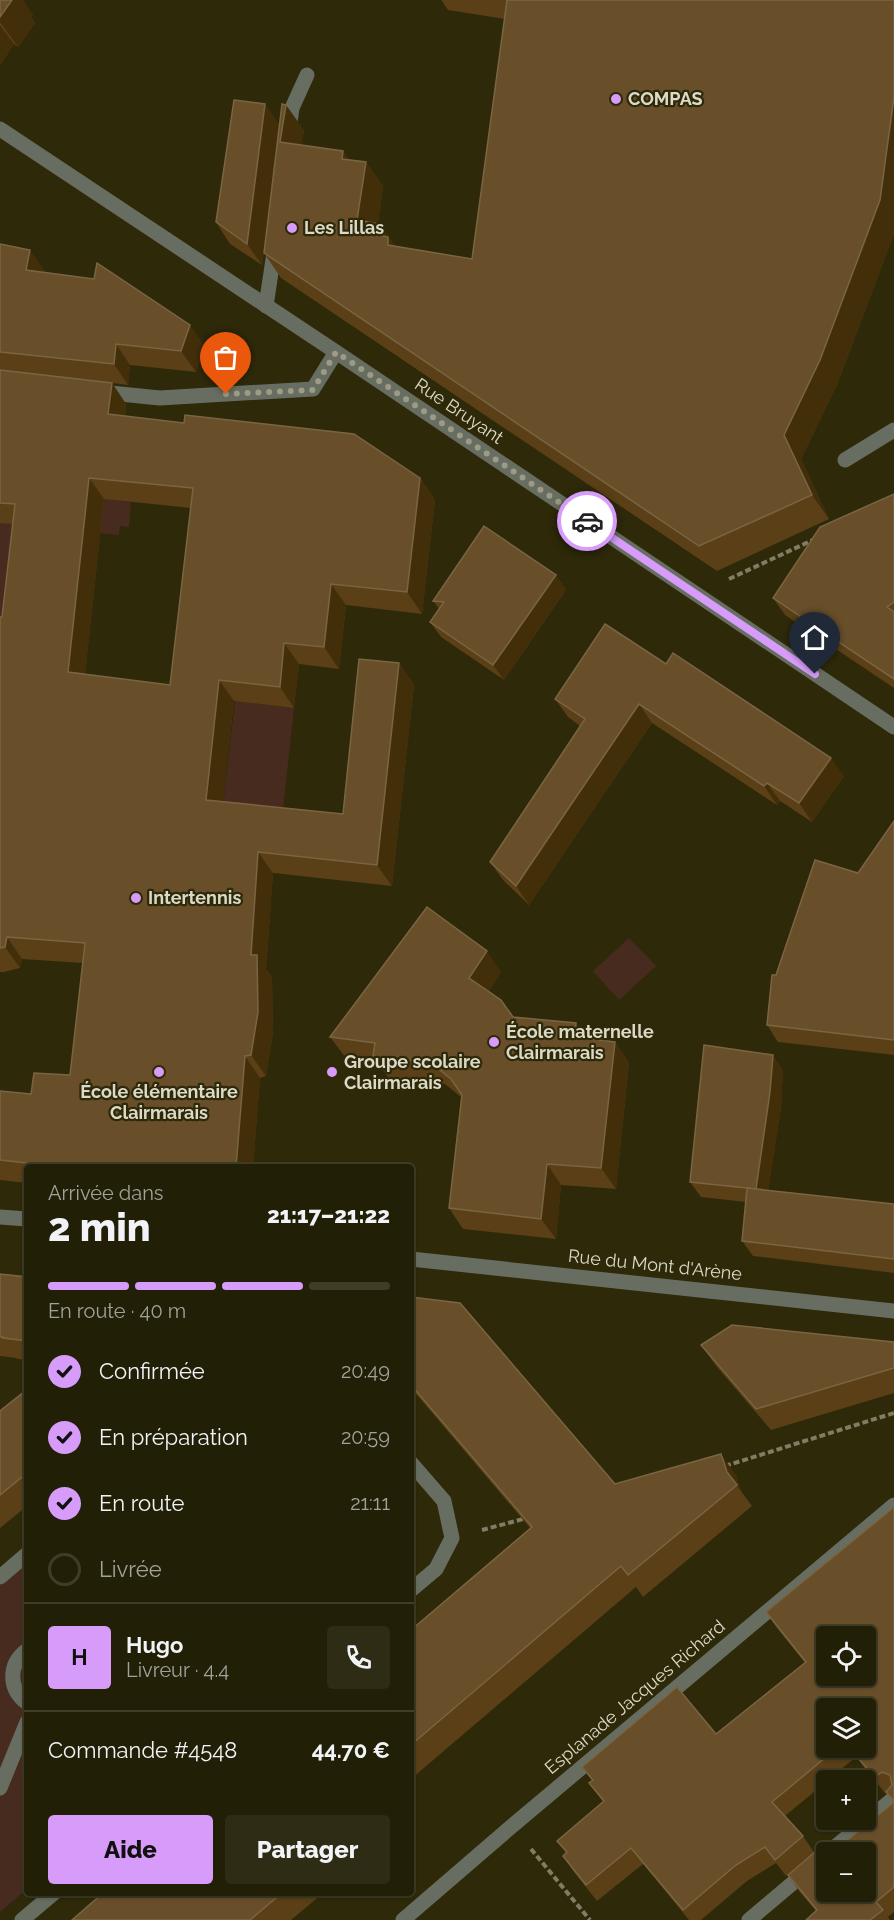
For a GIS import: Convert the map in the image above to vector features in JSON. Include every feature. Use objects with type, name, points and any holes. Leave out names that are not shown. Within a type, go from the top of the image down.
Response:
[{"type":"street","points":[[287,143],[291,108],[308,75]]},
{"type":"street","name":"Rue Bruyant","points":[[0,129],[894,727]]},
{"type":"street","points":[[266,306],[276,236]]},
{"type":"street","points":[[80,390],[160,398],[313,390],[336,352]]},
{"type":"street","points":[[845,460],[894,430]]},
{"type":"street","points":[[0,1217],[24,1220]]},
{"type":"street","name":"Rue du Mont d'Arène","points":[[414,1259],[894,1311]]},
{"type":"street","points":[[414,1466],[444,1501],[452,1538],[436,1569],[414,1587]]},
{"type":"street","name":"Esplanade Jacques Richard","points":[[403,1920],[894,1505]]},
{"type":"street","points":[[0,1576],[24,1556]]},
{"type":"street","points":[[414,1576],[436,1569]]},
{"type":"street","points":[[24,1653],[6,1677],[24,1700]]},
{"type":"street","points":[[0,1788],[24,1729]]},
{"type":"street","points":[[842,1842],[894,1798]]},
{"type":"street","points":[[749,1920],[816,1864]]},
{"type":"street","points":[[22,1920],[50,1896]]},
{"type":"path","points":[[696,595],[821,536]]},
{"type":"path","points":[[723,1466],[894,1413]]},
{"type":"path","points":[[452,1538],[531,1517]]},
{"type":"path","points":[[512,1826],[590,1920]]},
{"type":"shaded area","points":[[0,487],[131,502],[129,527],[120,526],[119,535],[99,533],[0,655]]},
{"type":"shaded area","points":[[235,701],[294,708],[283,810],[223,806]]},
{"type":"shaded area","points":[[629,938],[656,966],[619,1000],[593,971]]},
{"type":"shaded area","points":[[24,1566],[24,1892],[0,1912],[0,1585]]},
{"type":"building","points":[[0,0],[12,0],[0,17]]},
{"type":"building","points":[[507,0],[894,0],[894,97],[880,200],[820,360],[784,435],[812,495],[699,546],[264,253],[282,104],[286,105],[280,142],[343,151],[342,159],[366,162],[357,220],[380,224],[379,235],[388,237],[388,245],[472,259]]},
{"type":"building","points":[[234,100],[265,104],[247,244],[216,222]]},
{"type":"building","points":[[0,244],[30,250],[26,270],[94,279],[97,263],[190,325],[181,351],[116,344],[114,364],[0,352]]},
{"type":"building","points":[[0,370],[112,383],[108,414],[184,423],[185,415],[354,434],[420,478],[407,592],[331,584],[324,647],[284,643],[280,687],[219,680],[206,800],[343,814],[359,659],[399,663],[377,865],[258,852],[251,955],[257,955],[258,1012],[251,1055],[245,1056],[236,1164],[36,1164],[0,1160],[0,1091],[31,1094],[34,1073],[70,1075],[85,943],[7,937],[5,947],[0,948],[0,617],[2,617],[15,504],[0,503]],"holes":[[[89,478],[193,488],[170,685],[68,672]]]},
{"type":"building","points":[[894,494],[894,602],[887,607],[894,612],[894,679],[773,598],[820,527]]},
{"type":"building","points":[[484,526],[556,575],[493,665],[430,622],[444,602],[433,601]]},
{"type":"building","points":[[605,624],[666,664],[673,653],[831,758],[799,803],[767,783],[764,786],[639,704],[516,886],[490,862],[585,719],[555,699]]},
{"type":"building","points":[[894,821],[894,1040],[767,1025],[772,975],[776,975],[815,860],[858,873]]},
{"type":"building","points":[[427,907],[487,951],[469,978],[501,1000],[513,1017],[576,1023],[575,1037],[615,1042],[601,1168],[547,1164],[541,1219],[449,1208],[462,1095],[451,1079],[431,1063],[373,1056],[375,1043],[330,1037]]},
{"type":"building","points":[[704,1045],[773,1055],[756,1189],[690,1182]]},
{"type":"building","points":[[747,1188],[894,1204],[894,1259],[742,1241]]},
{"type":"building","points":[[0,1274],[24,1277],[24,1341],[0,1337]]},
{"type":"building","points":[[414,1297],[460,1303],[615,1484],[721,1454],[727,1472],[737,1485],[628,1575],[621,1566],[414,1742],[414,1627],[532,1527],[414,1389]]},
{"type":"building","points":[[732,1325],[894,1342],[894,1368],[756,1409],[701,1345]]},
{"type":"building","points":[[24,1392],[24,1475],[0,1495],[0,1411]]},
{"type":"building","points":[[894,1507],[894,1801],[886,1792],[892,1785],[890,1775],[882,1772],[876,1776],[876,1770],[868,1770],[858,1758],[876,1758],[876,1698],[816,1698],[816,1758],[825,1758],[772,1802],[803,1836],[775,1860],[765,1847],[736,1865],[683,1910],[631,1848],[586,1885],[563,1856],[567,1852],[557,1841],[604,1801],[589,1783],[593,1780],[582,1767],[677,1687],[716,1734],[806,1662],[766,1612]]},
{"type":"building","points":[[894,1802],[894,1887],[876,1902],[876,1842],[845,1842],[860,1830],[876,1830],[876,1817]]},
{"type":"building","points":[[816,1851],[816,1902],[876,1902],[883,1910],[870,1920],[806,1920],[817,1910],[788,1875]]},
{"type":"building","points":[[100,1896],[278,1896],[250,1920],[72,1920]]},
{"type":"way so far","points":[[226,394],[313,390],[336,352],[587,521]]},
{"type":"place","name":"COMPAS","points":[[616,99]]},
{"type":"place","name":"Les Lillas","points":[[292,228]]},
{"type":"place","name":"Intertennis","points":[[136,898]]},
{"type":"place","name":"École maternelle Clairmarais","points":[[494,1042]]},
{"type":"place","name":"École élémentaire Clairmarais","points":[[159,1072]]},
{"type":"place","name":"Groupe scolaire Clairmarais","points":[[332,1072]]},
{"type":"route","points":[[587,521],[815,674]]}]
